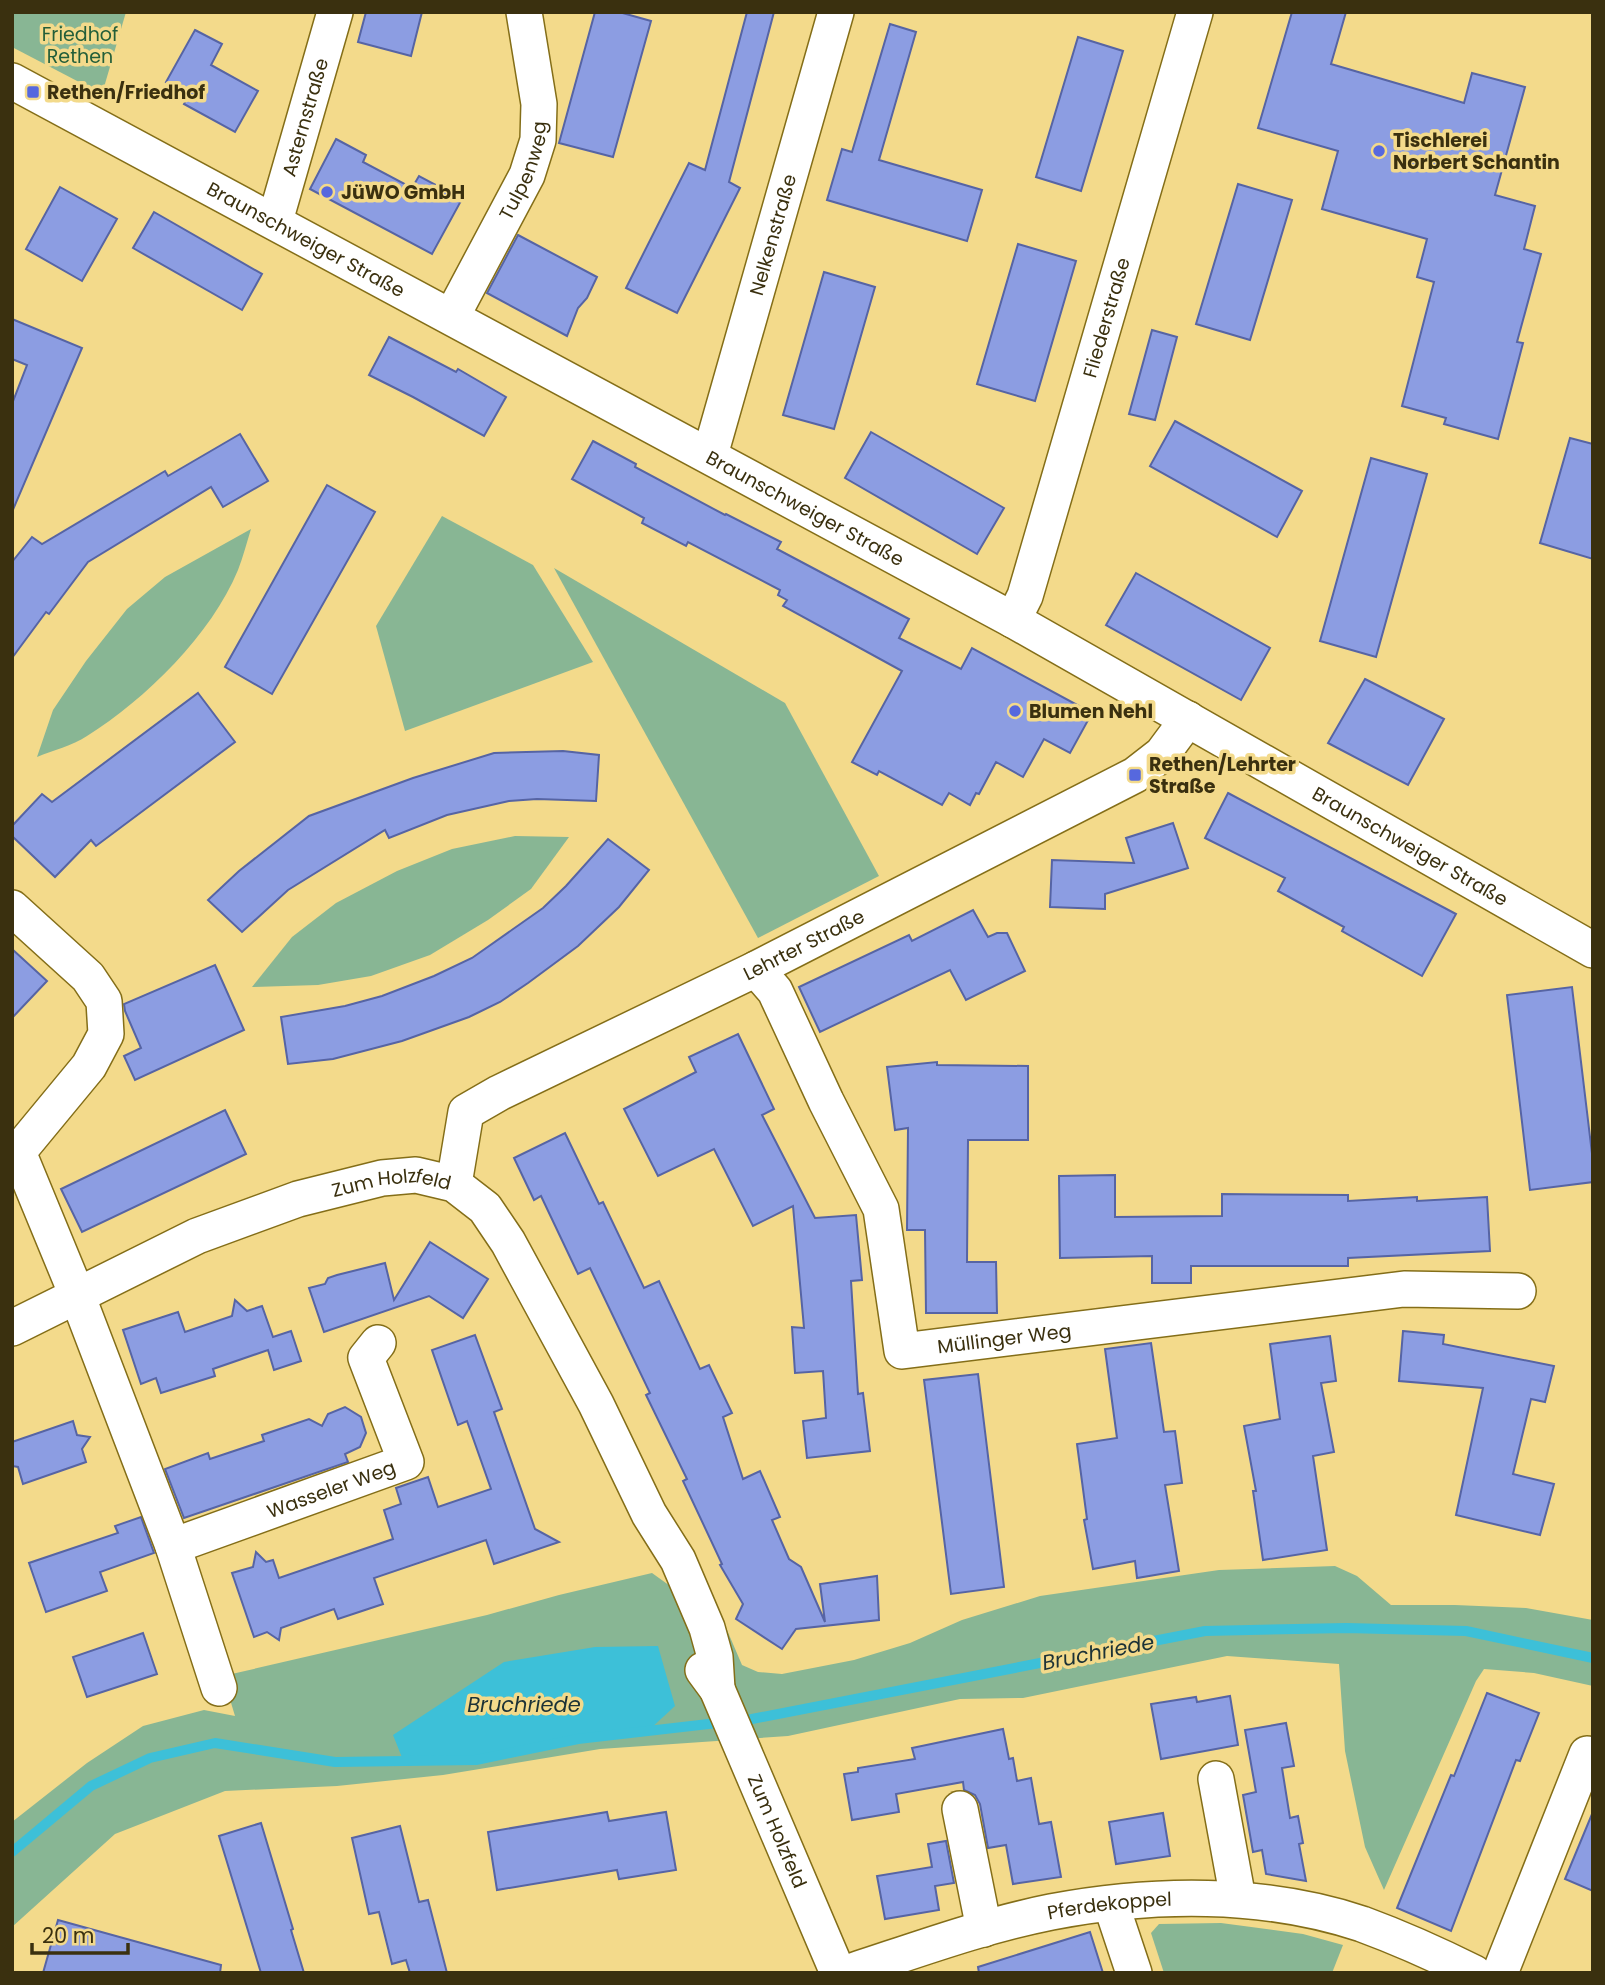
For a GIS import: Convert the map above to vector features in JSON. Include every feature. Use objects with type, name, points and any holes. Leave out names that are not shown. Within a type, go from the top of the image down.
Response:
[{"type":"street","name":"Asternstraße","points":[[275,221],[335,12]]},
{"type":"street","name":"Tulpenweg","points":[[452,316],[527,175],[538,140],[539,104],[524,12]]},
{"type":"street","name":"Nelkenstraße","points":[[710,455],[836,12]]},
{"type":"street","name":"Fliederstraße","points":[[1013,620],[1025,596],[1195,12]]},
{"type":"street","name":"Braunschweiger Straße","points":[[12,81],[1013,620],[1593,950]]},
{"type":"street","name":"Lehrter Straße","points":[[454,1184],[466,1112],[499,1093],[756,969],[1135,775],[1163,754],[1188,719]]},
{"type":"street","points":[[12,908],[88,977],[104,1001],[106,1034],[89,1066],[15,1153],[77,1295],[173,1546],[219,1688]]},
{"type":"street","name":"Müllinger Weg","points":[[756,969],[775,991],[826,1101],[881,1209],[902,1351],[1404,1289],[1518,1291]]},
{"type":"street","name":"Zum Holzfeld","points":[[12,1328],[197,1236],[298,1199],[382,1178],[416,1175],[454,1184],[485,1208],[508,1242],[596,1404],[649,1514],[678,1560],[707,1628],[715,1657],[717,1689],[838,1973]]},
{"type":"street","name":"Wasseler Weg","points":[[173,1546],[407,1462],[366,1358],[378,1343]]},
{"type":"street","points":[[1500,1973],[1587,1754]]},
{"type":"street","points":[[1216,1779],[1238,1899]]},
{"type":"street","points":[[960,1809],[984,1929]]},
{"type":"street","name":"Pferdekoppel","points":[[846,1973],[984,1929],[1051,1912],[1173,1897],[1238,1899],[1298,1909],[1360,1924],[1434,1953],[1474,1973]]},
{"type":"street","points":[[1111,1904],[1134,1973]]},
{"type":"green space","name":"Friedhof Rethen","points":[[12,12],[126,12],[102,94],[12,47]]},
{"type":"green space","points":[[442,516],[533,565],[593,662],[405,731],[376,626]]},
{"type":"green space","points":[[251,529],[238,570],[226,594],[194,641],[174,664],[132,704],[109,721],[69,745],[37,757],[53,710],[86,661],[127,609],[165,577]]},
{"type":"green space","points":[[554,568],[785,703],[879,876],[758,938]]},
{"type":"green space","points":[[515,836],[569,837],[531,889],[488,920],[430,955],[371,976],[318,985],[252,987],[292,937],[336,903],[397,871],[452,849]]},
{"type":"green space","points":[[1335,1566],[1357,1576],[1391,1605],[1526,1608],[1593,1620],[1593,1686],[1534,1673],[1484,1669],[1476,1681],[1384,1890],[1365,1847],[1345,1751],[1339,1664],[1227,1656],[1023,1698],[960,1699],[788,1736],[600,1749],[443,1775],[337,1786],[225,1791],[115,1834],[12,1927],[12,1822],[87,1763],[143,1726],[204,1710],[235,1716],[223,1676],[487,1615],[652,1573],[698,1606],[715,1602],[742,1665],[758,1672],[782,1674],[854,1660],[910,1643],[962,1620],[1040,1596],[1219,1570]]},
{"type":"green space","points":[[1221,1923],[1303,1934],[1343,1945],[1332,1973],[1164,1973],[1151,1933],[1159,1924]]},
{"type":"water","name":"Bruchriede","points":[[658,1646],[675,1706],[649,1730],[578,1739],[476,1760],[403,1760],[393,1735],[504,1662],[595,1647]]},
{"type":"building","points":[[366,12],[422,12],[411,56],[358,42]]},
{"type":"building","points":[[595,12],[619,12],[651,21],[613,157],[559,143]]},
{"type":"building","points":[[747,12],[774,12],[729,182],[740,188],[677,313],[626,288],[689,163],[705,170]]},
{"type":"building","points":[[1292,12],[1346,12],[1331,64],[1464,103],[1472,73],[1525,87],[1495,195],[1535,206],[1524,249],[1541,254],[1517,342],[1523,343],[1498,439],[1444,424],[1446,418],[1402,406],[1434,282],[1417,277],[1427,239],[1322,209],[1338,151],[1258,128]]},
{"type":"building","points":[[890,24],[916,32],[879,160],[982,190],[967,241],[827,200],[842,149],[852,152]]},
{"type":"building","points":[[195,30],[222,44],[211,65],[258,91],[235,132],[184,104],[189,95],[166,82]]},
{"type":"building","points":[[1078,37],[1123,51],[1081,191],[1036,177]]},
{"type":"building","points":[[336,139],[366,155],[363,162],[412,188],[419,176],[462,199],[432,254],[310,189]]},
{"type":"building","points":[[1238,184],[1292,200],[1250,340],[1196,324]]},
{"type":"building","points":[[60,187],[117,219],[82,281],[26,249]]},
{"type":"building","points":[[154,212],[262,274],[242,310],[133,248]]},
{"type":"building","points":[[518,235],[597,277],[587,298],[578,308],[567,336],[487,293]]},
{"type":"building","points":[[1018,244],[1076,261],[1035,401],[977,384]]},
{"type":"building","points":[[824,272],[875,287],[834,429],[783,415]]},
{"type":"building","points":[[12,319],[82,348],[12,512],[12,404],[27,365],[12,359]]},
{"type":"building","points":[[1152,330],[1177,337],[1155,420],[1129,414]]},
{"type":"building","points":[[389,337],[456,372],[458,369],[506,397],[484,436],[369,375]]},
{"type":"building","points":[[1175,421],[1302,491],[1277,537],[1150,466]]},
{"type":"building","points":[[871,432],[1004,508],[977,554],[845,478]]},
{"type":"building","points":[[240,434],[268,481],[223,507],[211,487],[88,562],[12,658],[12,562],[32,537],[42,544],[165,471],[168,476]]},
{"type":"building","points":[[1570,438],[1593,444],[1593,559],[1540,543]]},
{"type":"building","points":[[593,441],[636,464],[635,467],[781,542],[777,549],[909,619],[899,638],[961,669],[972,648],[1092,713],[1070,753],[1044,739],[1023,777],[996,762],[970,805],[949,793],[942,805],[879,771],[877,775],[852,762],[902,671],[783,606],[787,600],[778,595],[780,590],[688,542],[686,546],[642,523],[644,518],[572,479]]},
{"type":"building","points":[[1371,458],[1427,474],[1376,657],[1320,641]]},
{"type":"building","points":[[327,485],[375,512],[272,694],[225,667]]},
{"type":"building","points":[[1136,573],[1270,648],[1241,700],[1106,625]]},
{"type":"building","points":[[1365,679],[1444,719],[1408,785],[1328,743]]},
{"type":"building","points":[[198,693],[235,742],[96,846],[91,840],[55,877],[12,836],[12,826],[42,794],[52,802]]},
{"type":"building","points":[[563,751],[599,755],[596,801],[509,801],[447,815],[389,838],[385,830],[288,890],[242,932],[208,900],[239,871],[309,816],[413,778],[494,753]]},
{"type":"building","points":[[1228,793],[1456,914],[1422,976],[1342,931],[1344,927],[1278,891],[1285,878],[1205,838]]},
{"type":"building","points":[[1173,823],[1188,868],[1105,894],[1105,909],[1050,907],[1052,860],[1134,863],[1126,838]]},
{"type":"building","points":[[608,839],[649,870],[619,907],[578,946],[528,983],[500,1002],[469,1017],[402,1041],[333,1059],[288,1064],[281,1017],[345,1006],[382,996],[472,958],[543,908]]},
{"type":"building","points":[[973,910],[988,937],[1007,933],[1025,971],[966,1000],[950,970],[820,1032],[799,987],[909,935],[912,941]]},
{"type":"building","points":[[12,949],[47,981],[12,1018]]},
{"type":"building","points":[[215,965],[244,1030],[135,1080],[124,1056],[141,1048],[124,1004]]},
{"type":"building","points":[[1572,987],[1593,1162],[1593,1182],[1530,1190],[1507,995]]},
{"type":"building","points":[[738,1034],[774,1109],[762,1115],[815,1218],[856,1215],[862,1280],[851,1281],[858,1394],[863,1393],[870,1451],[807,1458],[803,1421],[826,1418],[823,1371],[795,1373],[792,1327],[804,1328],[793,1206],[753,1226],[714,1149],[658,1176],[624,1109],[696,1072],[689,1057]]},
{"type":"building","points":[[937,1062],[937,1065],[1028,1066],[1028,1140],[968,1140],[967,1262],[996,1262],[997,1313],[926,1313],[925,1230],[907,1230],[908,1128],[895,1130],[887,1067]]},
{"type":"building","points":[[225,1110],[246,1154],[82,1232],[61,1189]]},
{"type":"building","points":[[565,1133],[599,1204],[603,1202],[644,1288],[659,1281],[700,1369],[709,1365],[732,1413],[723,1417],[743,1479],[760,1471],[780,1517],[772,1520],[789,1559],[801,1567],[825,1622],[820,1584],[877,1576],[879,1620],[796,1629],[782,1649],[736,1619],[743,1604],[720,1565],[722,1564],[683,1481],[687,1479],[646,1395],[650,1393],[590,1268],[578,1274],[541,1196],[534,1200],[514,1158]]},
{"type":"building","points":[[1115,1175],[1115,1217],[1222,1216],[1222,1194],[1348,1195],[1348,1201],[1487,1197],[1490,1251],[1348,1258],[1348,1266],[1191,1266],[1191,1283],[1152,1283],[1152,1256],[1060,1258],[1059,1176]]},
{"type":"building","points":[[430,1242],[488,1279],[463,1318],[429,1296],[324,1332],[309,1288],[325,1284],[328,1278],[337,1275],[385,1263],[394,1300]]},
{"type":"building","points":[[235,1300],[247,1311],[262,1306],[273,1337],[291,1331],[301,1361],[274,1370],[268,1350],[213,1369],[215,1376],[161,1393],[156,1378],[141,1384],[123,1330],[178,1312],[185,1332],[232,1316]]},
{"type":"building","points":[[1403,1331],[1444,1335],[1443,1344],[1554,1366],[1545,1402],[1531,1399],[1513,1474],[1554,1484],[1540,1535],[1456,1515],[1483,1388],[1399,1381]]},
{"type":"building","points":[[475,1335],[502,1409],[494,1412],[535,1529],[559,1542],[494,1564],[486,1540],[374,1578],[383,1604],[338,1619],[334,1609],[281,1628],[279,1640],[267,1632],[254,1637],[232,1573],[253,1567],[256,1552],[266,1562],[273,1560],[279,1578],[393,1539],[384,1510],[401,1504],[396,1488],[428,1477],[438,1507],[491,1489],[467,1421],[458,1425],[432,1350]]},
{"type":"building","points":[[1330,1336],[1336,1381],[1321,1383],[1334,1452],[1313,1456],[1327,1550],[1263,1560],[1253,1491],[1256,1491],[1244,1426],[1280,1419],[1270,1344]]},
{"type":"building","points":[[1151,1343],[1164,1432],[1175,1431],[1182,1483],[1165,1485],[1179,1571],[1137,1578],[1135,1561],[1093,1569],[1084,1520],[1087,1519],[1077,1444],[1117,1438],[1105,1349]]},
{"type":"building","points":[[978,1374],[1004,1587],[951,1594],[924,1380]]},
{"type":"building","points":[[345,1407],[361,1417],[366,1433],[360,1447],[345,1454],[348,1462],[184,1518],[165,1469],[208,1453],[210,1459],[264,1441],[262,1435],[309,1419],[322,1426],[328,1414]]},
{"type":"building","points":[[73,1421],[77,1435],[90,1437],[82,1449],[86,1462],[23,1484],[18,1467],[12,1466],[12,1442]]},
{"type":"building","points":[[141,1517],[154,1553],[100,1572],[107,1591],[46,1612],[29,1563],[118,1533],[115,1526]]},
{"type":"building","points":[[143,1633],[157,1674],[87,1697],[73,1657]]},
{"type":"building","points":[[1487,1693],[1539,1713],[1520,1761],[1516,1760],[1451,1931],[1397,1908]]},
{"type":"building","points":[[1230,1696],[1238,1745],[1161,1759],[1151,1704],[1196,1697],[1197,1702]]},
{"type":"building","points":[[1286,1723],[1294,1766],[1282,1768],[1290,1818],[1298,1816],[1303,1843],[1299,1844],[1306,1881],[1266,1874],[1262,1850],[1253,1852],[1243,1795],[1256,1792],[1245,1730]]},
{"type":"building","points":[[1003,1729],[1009,1759],[1013,1758],[1017,1781],[1031,1778],[1039,1824],[1051,1822],[1061,1877],[1013,1884],[1006,1845],[988,1848],[980,1804],[975,1795],[964,1790],[963,1782],[896,1794],[899,1812],[852,1820],[844,1774],[858,1772],[858,1768],[915,1759],[912,1748]]},
{"type":"building","points":[[607,1812],[609,1821],[666,1812],[676,1870],[619,1879],[617,1870],[497,1890],[488,1832]]},
{"type":"building","points":[[1163,1813],[1170,1856],[1116,1864],[1109,1822]]},
{"type":"building","points":[[1593,1814],[1593,1891],[1565,1879]]},
{"type":"building","points":[[261,1823],[304,1973],[261,1973],[219,1836]]},
{"type":"building","points":[[400,1826],[419,1902],[428,1900],[447,1973],[410,1973],[406,1960],[392,1964],[379,1912],[369,1914],[352,1838]]},
{"type":"building","points":[[946,1841],[954,1883],[935,1886],[939,1910],[885,1919],[877,1876],[932,1867],[928,1844]]},
{"type":"building","points":[[58,1920],[221,1965],[220,1973],[43,1973]]},
{"type":"building","points":[[1090,1932],[1103,1973],[979,1973],[978,1967]]},
{"type":"waterway","name":"Bruchriede","points":[[12,1852],[91,1786],[150,1758],[215,1743],[335,1762],[476,1760],[578,1739],[752,1719],[1205,1631],[1346,1628],[1466,1631],[1593,1658]]},
{"type":"place","name":"Rethen/Friedhof","points":[[33,92]]},
{"type":"place","name":"Tischlerei Norbert Schantin","points":[[1379,151]]},
{"type":"place","name":"JüWO GmbH","points":[[327,192]]},
{"type":"place","name":"Blumen Nehl","points":[[1015,711]]},
{"type":"place","name":"Rethen/Lehrter Straße","points":[[1135,775]]}]
